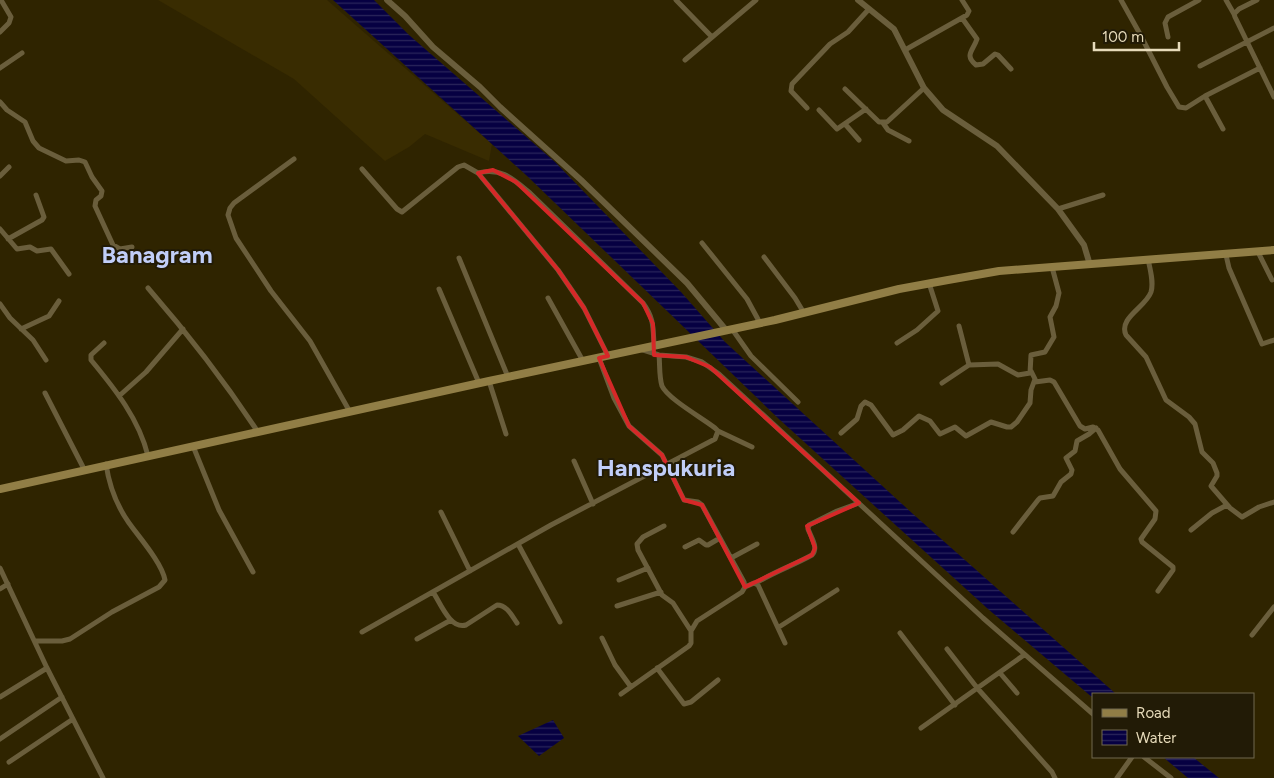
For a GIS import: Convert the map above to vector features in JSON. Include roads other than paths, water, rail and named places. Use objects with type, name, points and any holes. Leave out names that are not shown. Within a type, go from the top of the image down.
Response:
[{"type":"main road","points":[[0,489],[489,380],[760,323],[929,283],[998,271],[1274,250]]},
{"type":"street","points":[[0,32],[9,23],[11,17],[1,0]]},
{"type":"street","points":[[387,0],[433,47],[581,180],[687,283],[750,356],[798,402]]},
{"type":"street","points":[[676,0],[712,37]]},
{"type":"street","points":[[685,60],[756,0]]},
{"type":"street","points":[[905,50],[967,15],[969,11],[962,0]]},
{"type":"street","points":[[1121,0],[1179,107],[1186,108],[1205,96],[1260,68]]},
{"type":"street","points":[[1168,37],[1165,23],[1168,17],[1191,2],[1199,0]]},
{"type":"street","points":[[1226,0],[1274,98]]},
{"type":"street","points":[[1234,14],[1239,9],[1257,0]]},
{"type":"street","points":[[860,1],[894,29],[924,88],[943,110],[997,146],[1058,209],[1084,245],[1090,265]]},
{"type":"street","points":[[807,108],[791,90],[792,84],[830,44],[848,32],[869,9]]},
{"type":"street","points":[[962,18],[977,39],[970,55],[971,61],[976,65],[980,65],[992,55],[998,55],[1011,69]]},
{"type":"street","points":[[1200,66],[1274,28]]},
{"type":"street","points":[[0,68],[22,53]]},
{"type":"street","points":[[883,123],[887,122],[924,88]]},
{"type":"street","points":[[845,89],[879,122],[883,123],[888,130],[908,141]]},
{"type":"street","points":[[1205,96],[1223,129]]},
{"type":"street","points":[[0,102],[7,110],[25,122],[33,141],[39,148],[66,161],[79,160],[85,162],[92,177],[102,191],[101,196],[96,200],[95,206],[113,245],[120,249],[132,247]]},
{"type":"street","points":[[820,110],[834,127],[840,128],[866,108]]},
{"type":"street","points":[[845,124],[859,140]]},
{"type":"street","points":[[294,159],[234,203],[228,215],[236,238],[243,250],[271,291],[310,341],[350,412]]},
{"type":"street","points":[[362,169],[397,210],[402,212],[458,167],[464,165],[478,173],[558,270],[584,308],[608,356]]},
{"type":"street","points":[[0,176],[9,167]]},
{"type":"street","points":[[478,173],[493,170],[501,172],[516,182],[643,303],[650,313],[653,324],[654,345]]},
{"type":"street","points":[[8,239],[44,217],[36,195]]},
{"type":"street","points":[[1058,209],[1103,195]]},
{"type":"street","points":[[0,229],[17,249],[30,247],[37,251],[51,249],[68,274]]},
{"type":"street","points":[[702,243],[747,298],[760,323]]},
{"type":"street","points":[[1258,252],[1272,280]]},
{"type":"street","points":[[1226,255],[1229,268],[1262,344],[1274,340]]},
{"type":"street","points":[[764,257],[804,313]]},
{"type":"street","points":[[458,258],[508,377]]},
{"type":"street","points":[[1148,259],[1151,291],[1140,307],[1126,321],[1124,331],[1128,339],[1146,357],[1166,400],[1189,417],[1195,424],[1202,452],[1213,462],[1218,473],[1211,486],[1227,505],[1242,516],[1274,502]]},
{"type":"street","points":[[841,433],[857,419],[861,406],[865,402],[871,405],[893,435],[903,430],[919,416],[930,422],[940,434],[955,427],[966,436],[991,422],[1011,427],[1017,422],[1030,403],[1034,382],[1034,376],[1031,371],[1031,355],[1045,352],[1054,337],[1050,317],[1056,306],[1059,293],[1052,267]]},
{"type":"street","points":[[897,343],[918,330],[938,312],[929,283]]},
{"type":"street","points":[[148,288],[183,329],[258,432]]},
{"type":"street","points":[[438,289],[479,383]]},
{"type":"street","points":[[548,298],[583,361]]},
{"type":"street","points":[[21,329],[49,316],[59,301]]},
{"type":"street","points":[[0,304],[10,318],[37,345],[46,360]]},
{"type":"street","points":[[959,326],[969,365]]},
{"type":"street","points":[[119,396],[146,372],[183,329]]},
{"type":"street","points":[[104,343],[91,355],[92,360],[128,409],[140,433],[148,456]]},
{"type":"street","points":[[640,348],[659,355],[686,357],[702,362],[710,367],[1024,655],[1092,713]]},
{"type":"street","points":[[659,355],[661,381],[665,391],[718,431],[752,447]]},
{"type":"street","points":[[599,358],[614,398],[629,426],[657,450],[667,464],[681,496],[687,502],[695,501],[702,505],[745,587]]},
{"type":"street","points":[[942,383],[969,365],[1001,365],[1018,375],[1031,371]]},
{"type":"street","points":[[489,380],[506,434]]},
{"type":"street","points":[[1034,382],[1050,380],[1054,382],[1080,426],[1096,428],[1120,469],[1156,511],[1155,519],[1141,539],[1142,542],[1174,566],[1158,591]]},
{"type":"street","points":[[45,393],[84,469]]},
{"type":"street","points":[[1013,532],[1038,500],[1053,496],[1061,482],[1071,474],[1072,470],[1066,458],[1067,456],[1075,451],[1077,441],[1096,428]]},
{"type":"street","points":[[362,632],[518,544],[710,442],[718,435],[718,431]]},
{"type":"street","points":[[193,446],[219,510],[253,572]]},
{"type":"street","points":[[574,461],[593,504]]},
{"type":"street","points":[[35,642],[70,639],[112,612],[159,586],[165,580],[164,575],[152,556],[122,512],[110,485],[106,464]]},
{"type":"street","points":[[621,694],[689,646],[691,643],[691,631],[697,621],[742,592],[745,587],[812,555],[815,552],[815,548],[808,528],[809,525],[837,511],[859,503]]},
{"type":"street","points":[[1190,530],[1212,513],[1227,505]]},
{"type":"street","points":[[441,512],[470,571]]},
{"type":"street","points":[[664,526],[643,537],[637,544],[638,550],[661,592],[673,603],[691,631]]},
{"type":"street","points":[[685,546],[699,540],[706,545],[720,538]]},
{"type":"street","points":[[518,544],[560,622]]},
{"type":"street","points":[[731,558],[758,544]]},
{"type":"street","points":[[0,568],[47,668],[103,778]]},
{"type":"street","points":[[619,580],[648,568]]},
{"type":"street","points":[[756,583],[779,627],[785,643]]},
{"type":"street","points":[[0,588],[8,584]]},
{"type":"street","points":[[779,627],[837,590]]},
{"type":"street","points":[[433,592],[451,620],[463,626],[500,605],[507,609],[517,623]]},
{"type":"street","points":[[616,606],[661,592]]},
{"type":"street","points":[[1252,635],[1274,607]]},
{"type":"street","points":[[417,639],[451,620]]},
{"type":"street","points":[[900,633],[955,705]]},
{"type":"street","points":[[602,638],[612,658],[631,687]]},
{"type":"street","points":[[948,650],[978,688],[1052,772],[1055,778]]},
{"type":"street","points":[[921,728],[1024,655]]},
{"type":"street","points":[[0,697],[47,668]]},
{"type":"street","points":[[657,668],[684,704],[691,702],[718,680]]},
{"type":"street","points":[[1000,672],[1017,693]]},
{"type":"street","points":[[0,739],[62,697]]},
{"type":"street","points":[[9,762],[73,719]]},
{"type":"street","points":[[1117,778],[1131,758]]},
{"type":"street","points":[[1145,758],[1171,778]]},
{"type":"water","points":[[333,0],[374,0],[409,35],[555,162],[681,292],[725,342],[913,514],[1115,693],[1092,693],[1092,697],[988,609],[780,420],[526,175]]},
{"type":"water","points":[[553,720],[564,738],[539,756],[518,736]]},
{"type":"water","points":[[1164,758],[1194,758],[1219,778],[1188,778]]},
{"type":"district","name":"Banagram","points":[[157,254]]},
{"type":"district","name":"Hanspukuria","points":[[666,467]]}]
